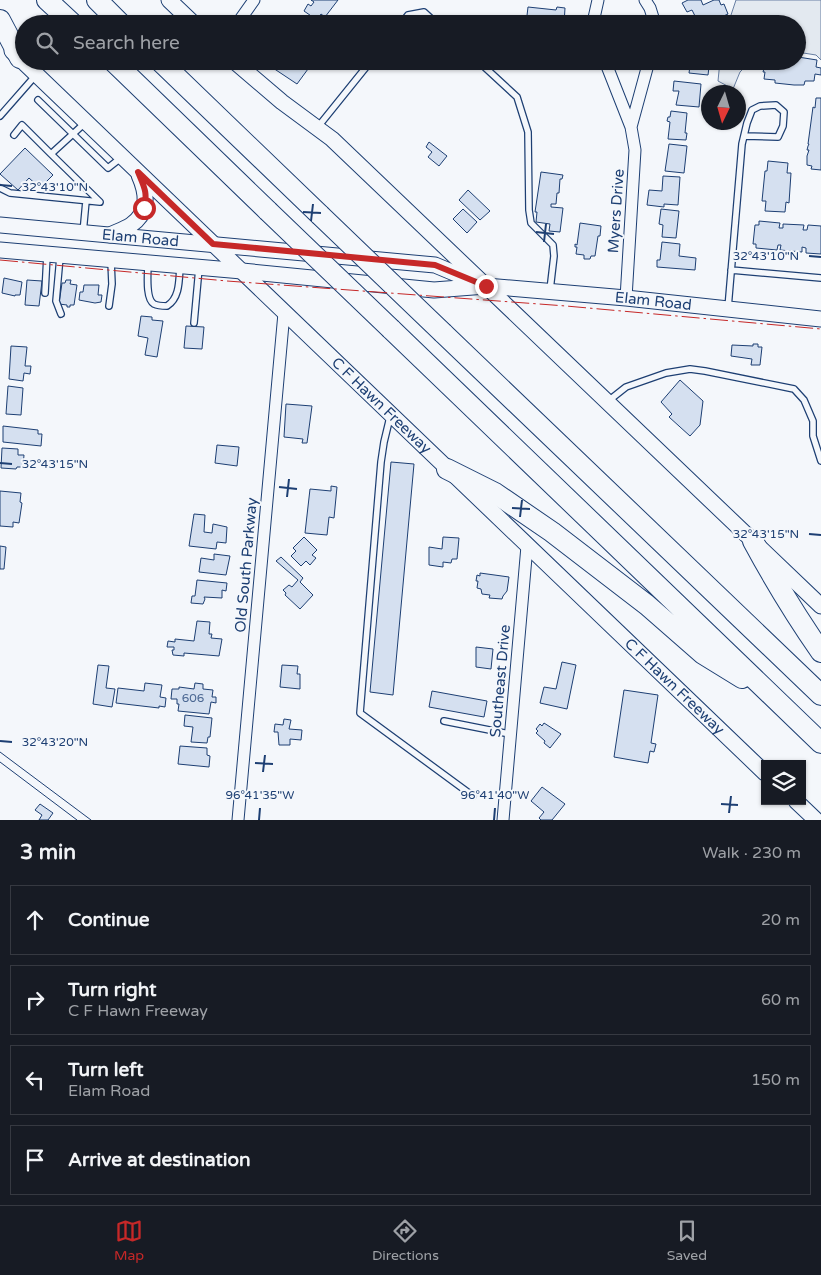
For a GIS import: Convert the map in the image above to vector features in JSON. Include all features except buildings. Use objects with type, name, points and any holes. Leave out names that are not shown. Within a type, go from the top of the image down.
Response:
[{"type":"highway","points":[[47,0],[63,15]]},
{"type":"highway","points":[[97,0],[113,15]]},
{"type":"highway","points":[[0,20],[15,48]]},
{"type":"highway","points":[[122,70],[821,743]]},
{"type":"highway","points":[[169,70],[821,695]]},
{"type":"highway","points":[[447,469],[495,493],[552,532],[647,605],[703,654],[775,698]]},
{"type":"highway","points":[[754,541],[773,578],[799,621],[821,652]]},
{"type":"main road","points":[[169,0],[185,15]]},
{"type":"main road","name":"C F Hawn Freeway","points":[[0,39],[15,53]]},
{"type":"main road","name":"C F Hawn Freeway","points":[[33,70],[390,415],[761,768]]},
{"type":"main road","points":[[245,70],[282,102],[332,139],[821,606]]},
{"type":"main road","points":[[110,235],[132,224],[144,208],[147,196],[138,172]]},
{"type":"main road","name":"Elam Road","points":[[0,225],[435,265],[486,286]]},
{"type":"main road","name":"Elam Road","points":[[0,250],[434,290],[486,286],[821,318]]},
{"type":"main road","points":[[800,805],[816,820]]},
{"type":"street","points":[[243,15],[254,0]]},
{"type":"street","points":[[595,15],[598,0]]},
{"type":"street","points":[[645,0],[652,15]]},
{"type":"street","points":[[609,70],[631,127]]},
{"type":"street","points":[[631,127],[647,70]]},
{"type":"street","name":"Myers Drive","points":[[626,298],[635,150],[631,127]]},
{"type":"street","name":"Old South Parkway","points":[[238,820],[284,313]]},
{"type":"street","name":"Southeast Drive","points":[[503,820],[527,546]]},
{"type":"lane","points":[[408,15],[424,12],[427,15]]},
{"type":"lane","points":[[317,128],[364,70]]},
{"type":"lane","points":[[488,70],[517,97],[528,132],[529,210],[531,223],[553,245],[554,256],[550,292]]},
{"type":"lane","points":[[0,116],[37,74]]},
{"type":"lane","points":[[38,100],[108,168],[122,157]]},
{"type":"lane","points":[[728,310],[744,136],[752,110],[768,105],[776,106],[784,112],[783,126],[778,137],[744,136]]},
{"type":"lane","points":[[51,154],[86,122]]},
{"type":"lane","points":[[0,188],[10,193],[100,202],[22,125],[14,134]]},
{"type":"lane","points":[[84,232],[86,201]]},
{"type":"lane","points":[[45,292],[54,255]]},
{"type":"lane","points":[[54,255],[56,300],[61,314]]},
{"type":"lane","points":[[109,306],[112,284],[111,260]]},
{"type":"lane","points":[[148,263],[150,300],[153,304],[167,306],[175,299],[180,266]]},
{"type":"lane","points":[[194,323],[199,267]]},
{"type":"lane","points":[[731,270],[821,278]]},
{"type":"lane","points":[[607,402],[626,387],[666,373],[690,369],[794,389],[804,400],[813,421],[813,436],[821,461]]},
{"type":"lane","points":[[390,415],[381,462],[360,713],[473,796]]},
{"type":"lane","points":[[444,722],[510,734]]},
{"type":"shaded area","points":[[736,0],[821,0],[821,60],[816,55],[806,53],[806,15],[731,15]]},
{"type":"shaded area","points":[[719,70],[742,70],[735,85],[726,85],[718,81]]},
{"type":"tram line","points":[[0,752],[91,820]]},
{"type":"tram line","points":[[0,762],[77,820]]},
{"type":"power","points":[[0,260],[227,281],[566,306],[821,329]]},
{"type":"route","points":[[144,208],[147,196],[138,172],[213,244],[435,265],[486,286]]}]
